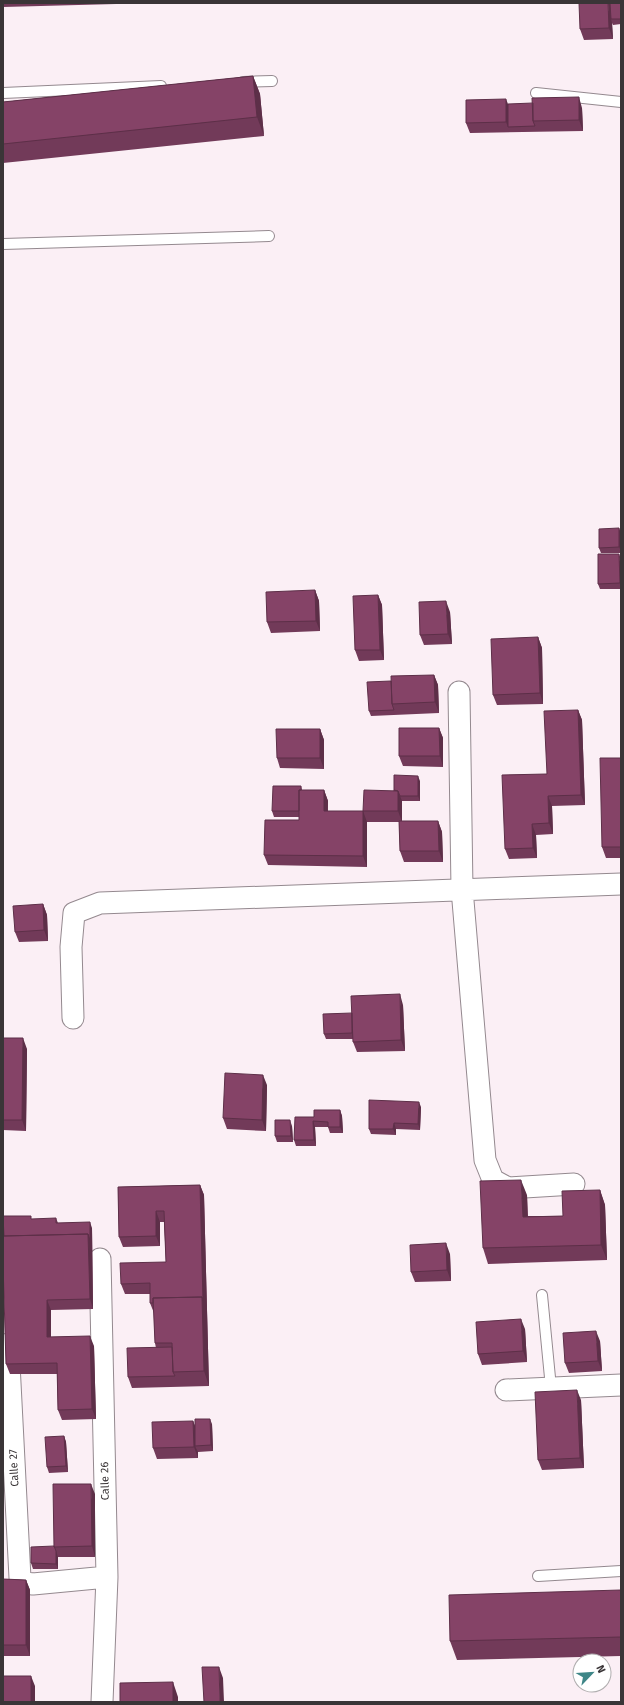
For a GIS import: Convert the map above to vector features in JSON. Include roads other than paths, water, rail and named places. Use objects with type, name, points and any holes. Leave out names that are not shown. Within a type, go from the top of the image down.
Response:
[{"type":"street","points":[[459,692],[462,889],[485,1160],[493,1180],[508,1188],[574,1184]]},
{"type":"street","points":[[74,1018],[71,947],[74,913],[100,904],[621,884]]},
{"type":"street","name":"Calle 26","points":[[100,1259],[107,1577],[102,1702]]},
{"type":"street","name":"Calle 27","points":[[7,1326],[20,1578],[25,1583],[33,1584],[107,1577]]},
{"type":"street","points":[[506,1390],[621,1385]]},
{"type":"lane","points":[[233,83],[272,81]]},
{"type":"lane","points":[[3,93],[169,86]]},
{"type":"lane","points":[[536,92],[621,102]]},
{"type":"lane","points":[[3,244],[268,236]]},
{"type":"lane","points":[[542,1294],[551,1388]]},
{"type":"lane","points":[[538,1576],[621,1571]]}]
